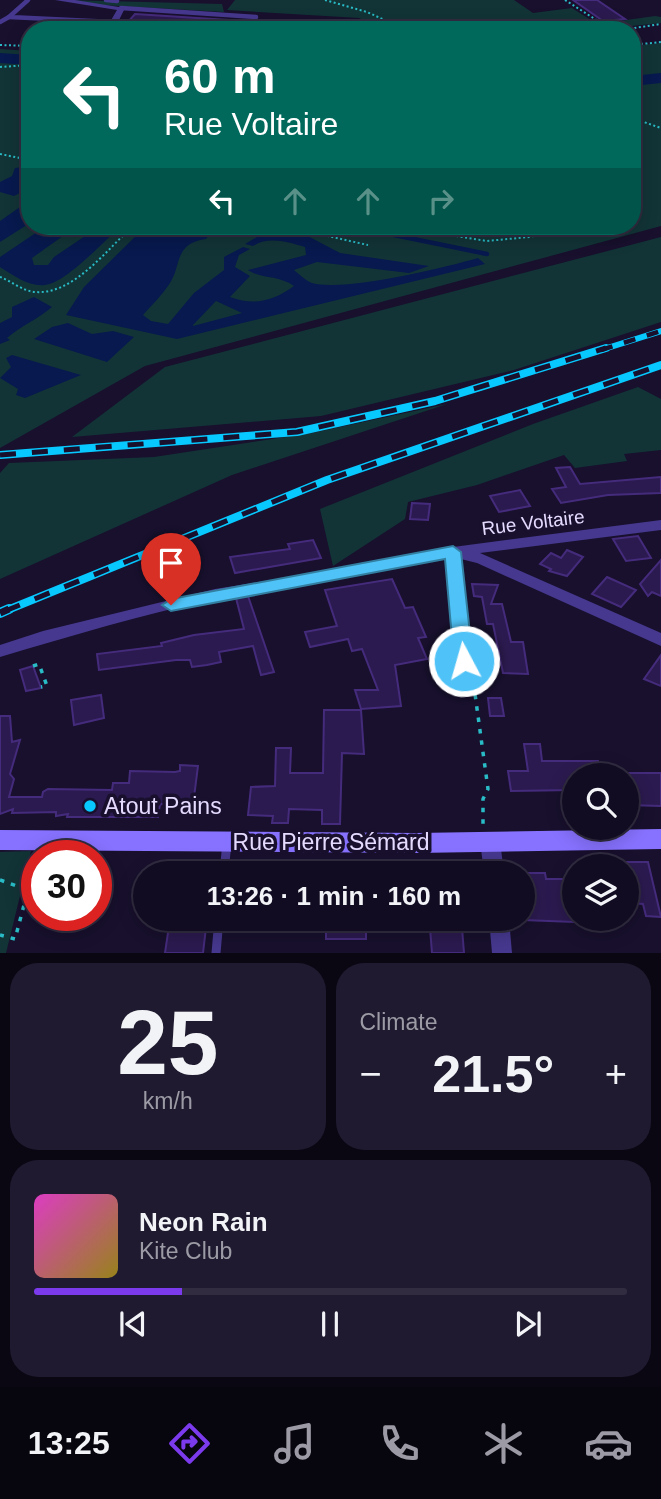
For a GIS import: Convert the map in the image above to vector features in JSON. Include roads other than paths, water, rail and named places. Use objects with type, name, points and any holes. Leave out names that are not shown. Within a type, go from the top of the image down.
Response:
[{"type":"main road","name":"Rue Pierre Sémard","points":[[0,840],[227,842],[661,839]]},
{"type":"street","points":[[59,0],[119,5]]},
{"type":"street","name":"Rue Voltaire","points":[[0,651],[43,637],[215,594],[379,568],[453,552],[661,525]]},
{"type":"street","points":[[464,661],[453,552],[482,559],[661,640]]},
{"type":"street","points":[[490,841],[492,861]]},
{"type":"street","points":[[500,931],[502,953]]},
{"type":"lane","points":[[0,22],[28,0]]},
{"type":"lane","points":[[106,0],[119,5],[256,17],[254,21]]},
{"type":"lane","points":[[9,17],[56,21]]},
{"type":"lane","points":[[225,861],[227,842]]},
{"type":"lane","points":[[216,953],[218,931]]},
{"type":"waterway","points":[[0,58],[21,59]]},
{"type":"waterway","points":[[641,80],[661,78]]},
{"type":"waterway","points":[[394,235],[487,254]]},
{"type":"railway","points":[[601,350],[661,331]]},
{"type":"railway","points":[[0,455],[297,432],[435,401],[606,348]]},
{"type":"railway","points":[[5,611],[327,480],[661,365]]},
{"type":"railway","points":[[0,613],[9,609]]},
{"type":"place","name":"Atout Pains","points":[[90,806]]}]
